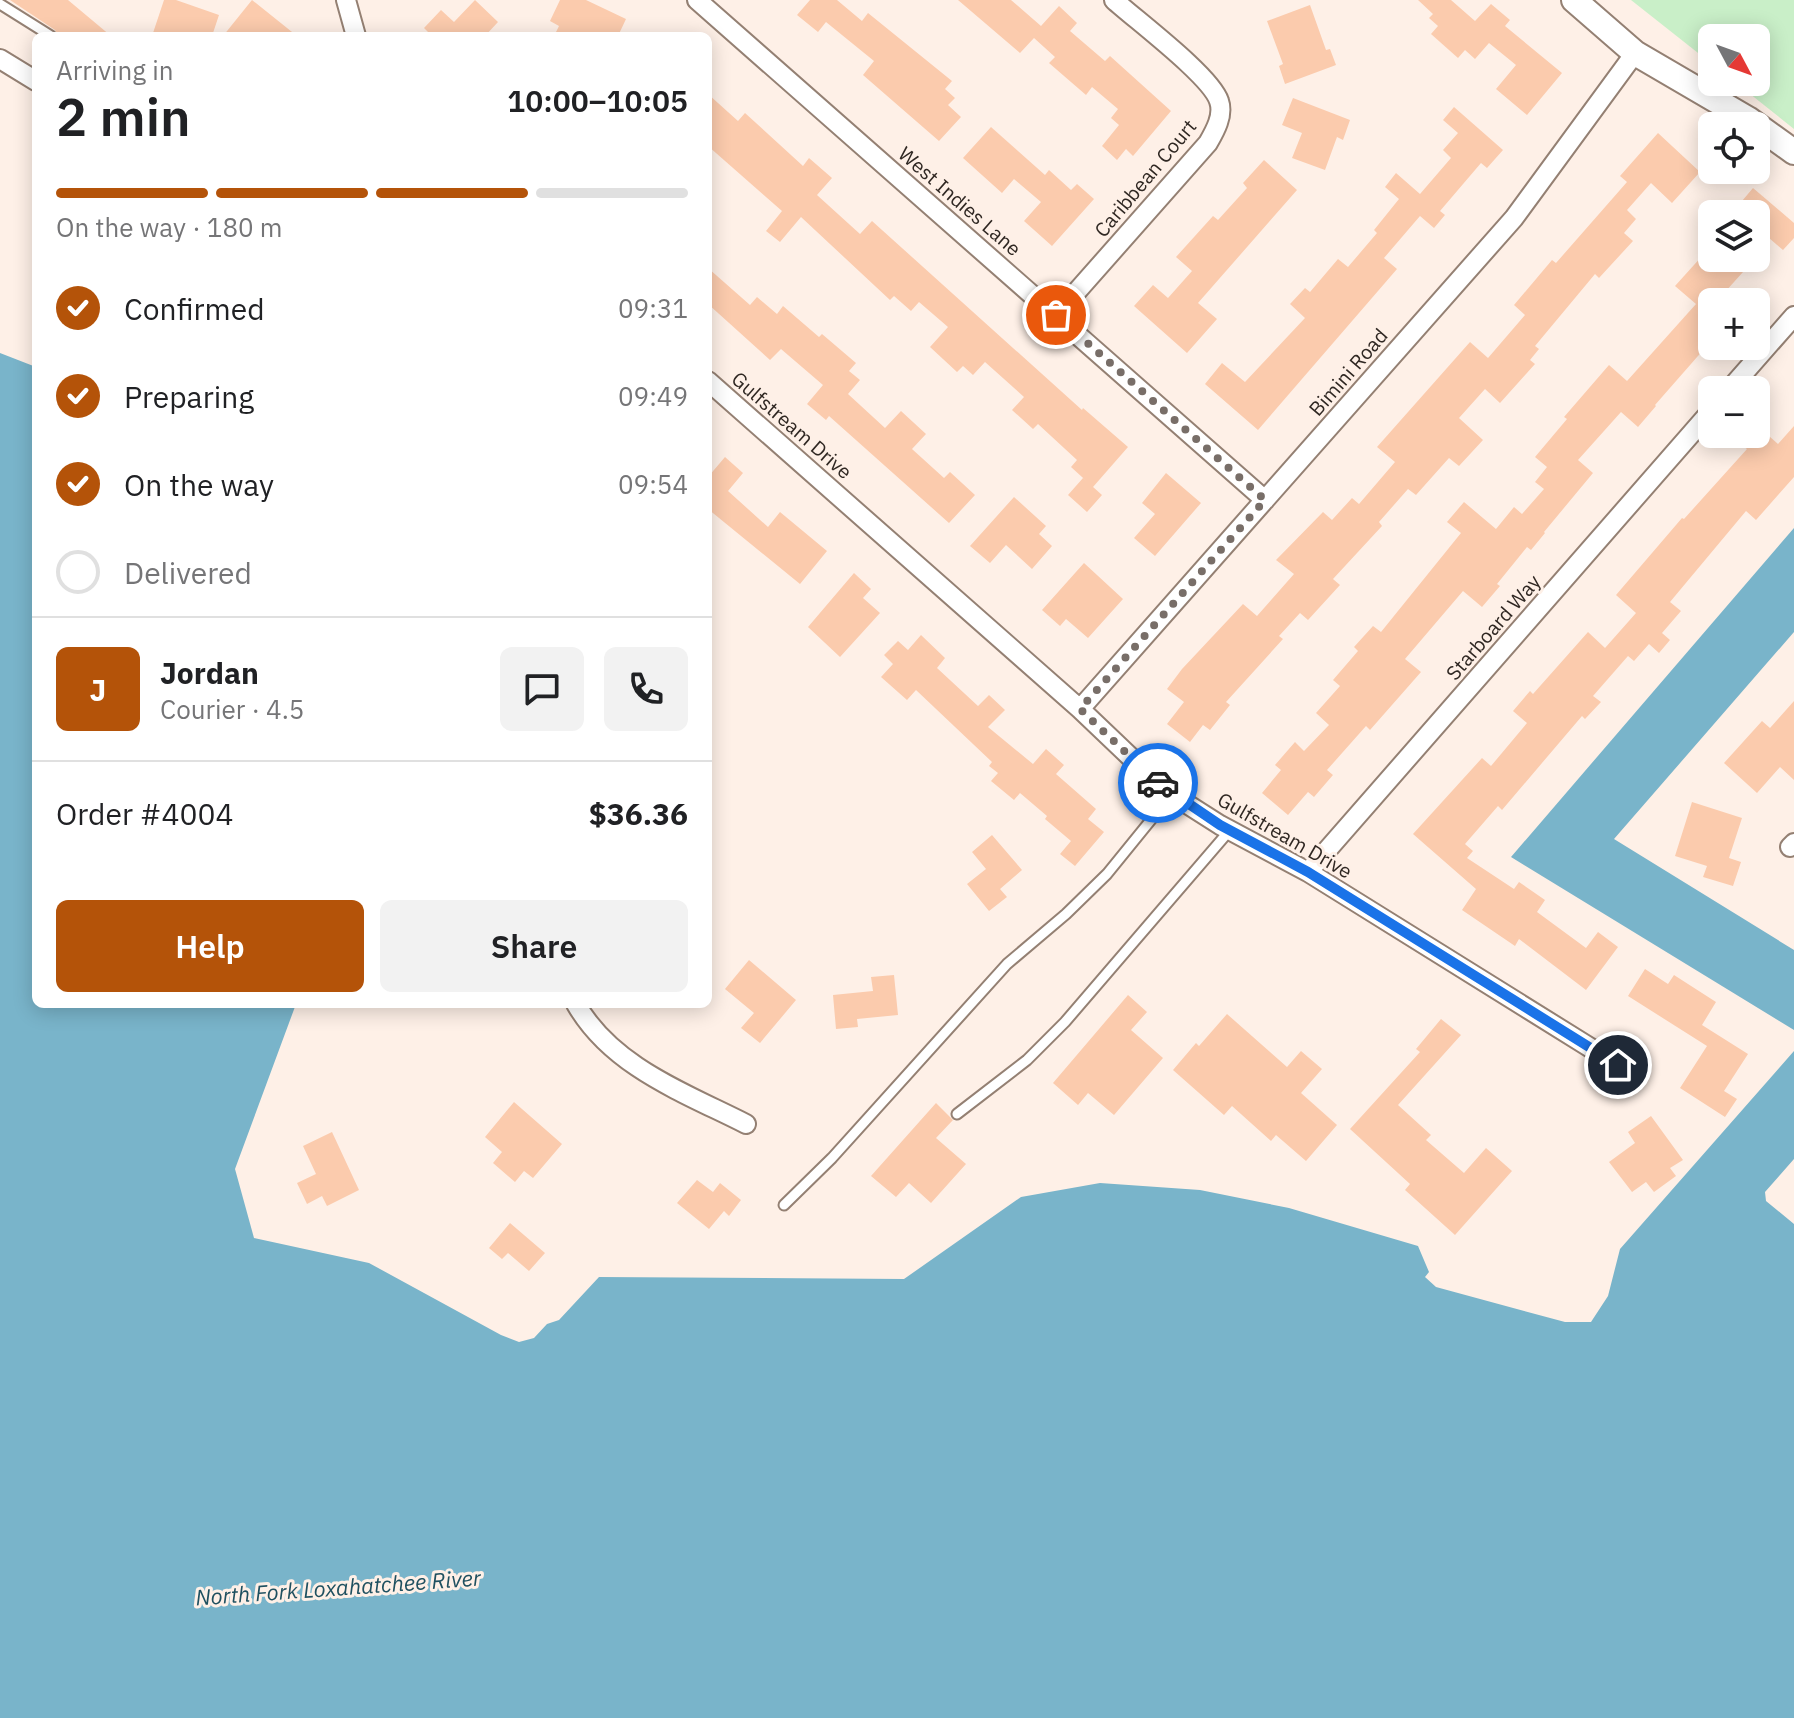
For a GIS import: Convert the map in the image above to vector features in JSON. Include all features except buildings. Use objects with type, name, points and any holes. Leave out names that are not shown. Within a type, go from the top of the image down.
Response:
[{"type":"street","points":[[346,0],[355,32]]},
{"type":"street","name":"West Indies Lane","points":[[697,0],[1265,500]]},
{"type":"street","name":"Caribbean Court","points":[[1056,315],[1208,143],[1219,116],[1219,100],[1202,78],[1114,0]]},
{"type":"street","points":[[1574,0],[1635,53],[1748,119],[1794,152]]},
{"type":"street","name":"Bimini Road","points":[[1080,709],[1514,218],[1635,53]]},
{"type":"street","points":[[0,59],[32,79]]},
{"type":"street","points":[[1741,376],[1794,316]]},
{"type":"street","name":"Gulfstream Drive","points":[[712,391],[1080,709],[1172,794],[1308,872],[1618,1065]]},
{"type":"street","name":"Starboard Way","points":[[1308,872],[1698,426]]},
{"type":"street","points":[[579,1008],[594,1031],[633,1066],[746,1124]]},
{"type":"lane","points":[[0,4],[45,32]]},
{"type":"lane","points":[[784,1205],[832,1158],[1007,964],[1107,874],[1172,794]]},
{"type":"lane","points":[[957,1114],[1027,1060],[1065,1022],[1230,830]]},
{"type":"green space","points":[[1631,0],[1794,0],[1794,129],[1753,96],[1770,96],[1770,24],[1698,24],[1698,53]]},
{"type":"water","name":"North Fork Loxahatchee River","points":[[0,353],[32,365],[32,1008],[295,1008],[235,1169],[254,1238],[369,1263],[501,1335],[519,1342],[534,1338],[547,1324],[559,1320],[599,1277],[904,1279],[1021,1197],[1100,1183],[1200,1190],[1289,1208],[1418,1246],[1429,1272],[1425,1277],[1436,1287],[1565,1322],[1591,1322],[1608,1296],[1620,1249],[1794,1051],[1794,1159],[1765,1192],[1766,1201],[1794,1224],[1794,1718],[0,1718]]},
{"type":"water","points":[[1794,528],[1794,632],[1614,839],[1794,950],[1794,1030],[1511,857]]},
{"type":"way so far","points":[[1056,315],[1265,500],[1080,709],[1158,783]]},
{"type":"route","points":[[1158,783],[1220,825],[1308,872],[1618,1065]]}]
